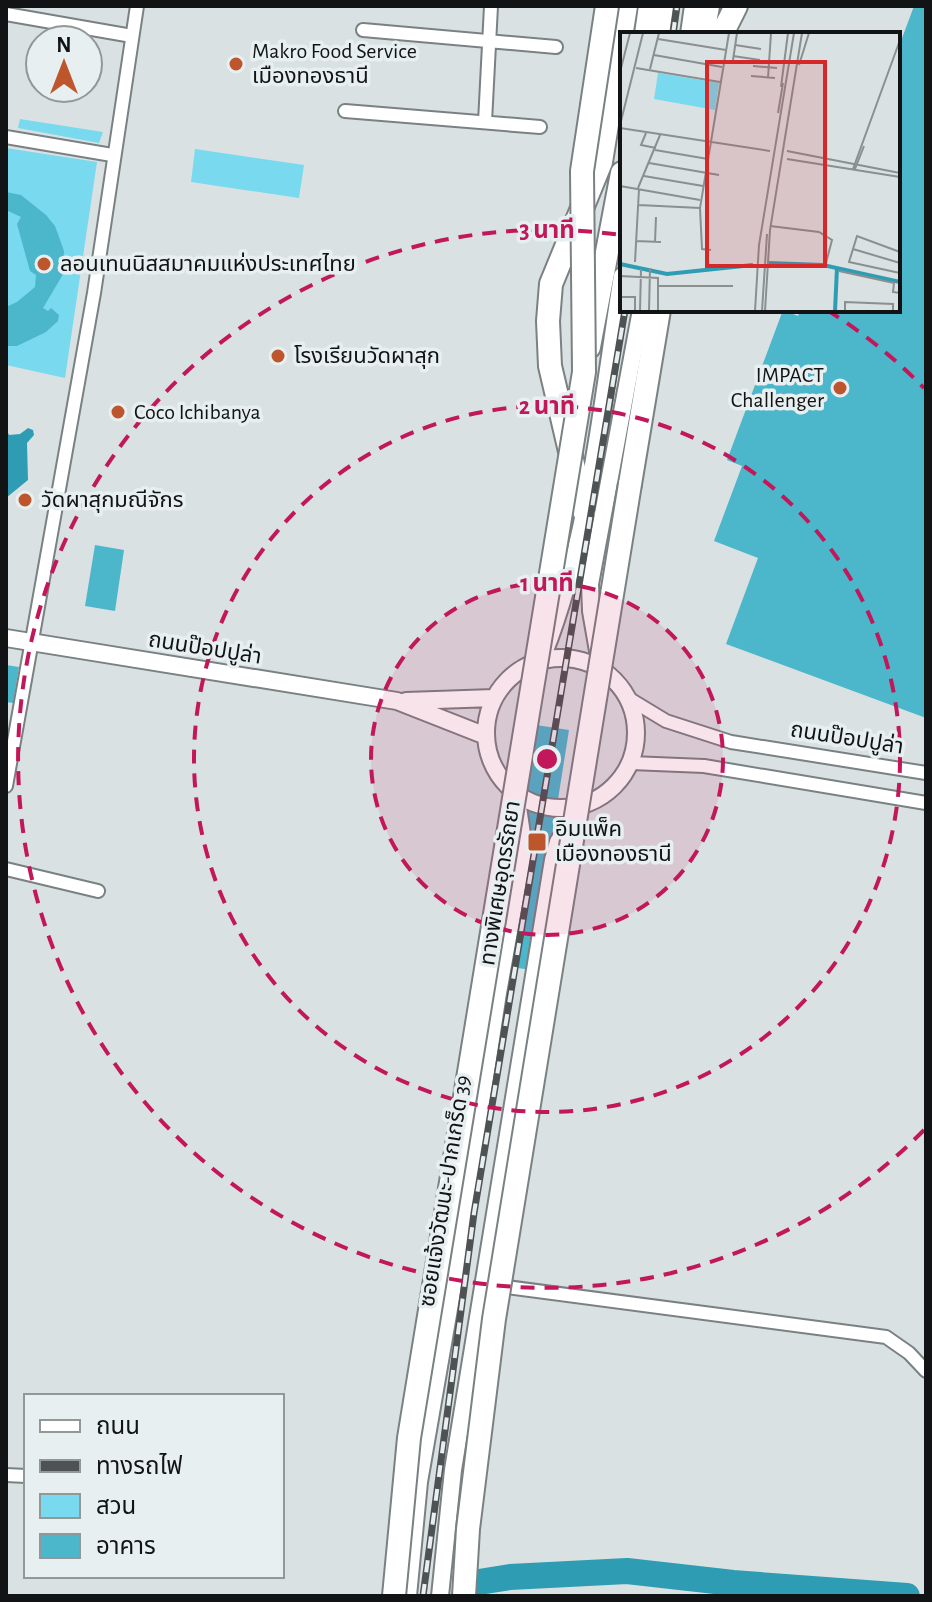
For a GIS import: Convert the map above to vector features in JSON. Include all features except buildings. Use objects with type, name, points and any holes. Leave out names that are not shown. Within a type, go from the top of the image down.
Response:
[{"type":"highway","points":[[584,372],[582,171],[607,6]]},
{"type":"highway","points":[[622,32],[626,6]]},
{"type":"highway","points":[[646,32],[650,6]]},
{"type":"highway","points":[[703,32],[708,6]]},
{"type":"highway","points":[[723,32],[738,6]]},
{"type":"highway","points":[[733,32],[738,6]]},
{"type":"highway","points":[[584,511],[550,366],[548,321],[551,284],[601,162],[620,43]]},
{"type":"highway","name":"ทางพิเศษอุดรรัถยา","points":[[394,1596],[409,1438],[584,372],[620,183]]},
{"type":"highway","points":[[464,1596],[468,1529],[499,1286],[659,312]]},
{"type":"main road","points":[[661,32],[665,6]]},
{"type":"main road","points":[[689,32],[693,6]]},
{"type":"main road","points":[[541,660],[566,594],[584,511],[620,288]]},
{"type":"main road","points":[[602,669],[591,611],[590,584],[641,312]]},
{"type":"main road","name":"ถนนป๊อปปูล่า","points":[[6,638],[397,701]]},
{"type":"main road","points":[[397,701],[486,736],[487,717],[494,698],[514,674],[541,660],[572,659],[602,669],[617,682],[628,698],[636,719],[637,741],[631,763],[611,790],[582,806],[566,826],[553,860],[453,1470],[440,1596]]},
{"type":"main road","points":[[397,701],[494,698]]},
{"type":"main road","name":"ซอยแจ้งวัฒนะ-ปากเกร็ด 39","points":[[408,1596],[419,1482],[524,848],[516,794],[495,768],[486,736]]},
{"type":"main road","points":[[516,794],[537,804],[559,808],[582,806]]},
{"type":"street","points":[[6,786],[8,760],[33,642],[94,293],[112,155],[137,6]]},
{"type":"street","points":[[485,122],[491,6]]},
{"type":"street","points":[[6,14],[132,36]]},
{"type":"street","points":[[363,30],[556,47]]},
{"type":"street","points":[[345,111],[540,127]]},
{"type":"street","points":[[6,137],[112,155]]},
{"type":"street","name":"ถนนป๊อปปูล่า","points":[[628,698],[666,721],[731,742],[926,773]]},
{"type":"street","points":[[631,763],[704,766],[926,803]]},
{"type":"street","points":[[6,869],[98,891]]},
{"type":"street","points":[[499,1286],[886,1337],[909,1353],[926,1371]]},
{"type":"green space","points":[[20,119],[103,132],[99,143],[18,128]]},
{"type":"green space","name":"ลอนเทนนิสสมาคมแห่งประเทศไทย","points":[[6,148],[97,162],[65,378],[6,365]]},
{"type":"green space","points":[[195,149],[304,165],[299,198],[191,182]]},
{"type":"shaded area","points":[[28,428],[33,430],[34,435],[27,443],[28,480],[6,498],[6,429],[9,435],[20,434]]},
{"type":"waterway","points":[[479,1582],[510,1577],[627,1571],[733,1583],[907,1596]]},
{"type":"railway","points":[[673,32],[677,6]]},
{"type":"railway","points":[[423,1596],[474,1213],[625,312]]},
{"type":"place","name":"Makro Food Service เมืองทองธานี","points":[[236,64]]},
{"type":"place","name":"ลอนเทนนิสสมาคมแห่งประเทศไทย","points":[[44,264]]},
{"type":"place","name":"โรงเรียนวัดผาสุก","points":[[278,356]]},
{"type":"place","name":"IMPACT Challenger","points":[[840,388]]},
{"type":"place","name":"Coco Ichibanya","points":[[118,412]]},
{"type":"place","name":"วัดผาสุกมณีจักร","points":[[25,500]]},
{"type":"place","name":"อิมแพ็ค เมืองทองธานี","points":[[537,842]]}]
